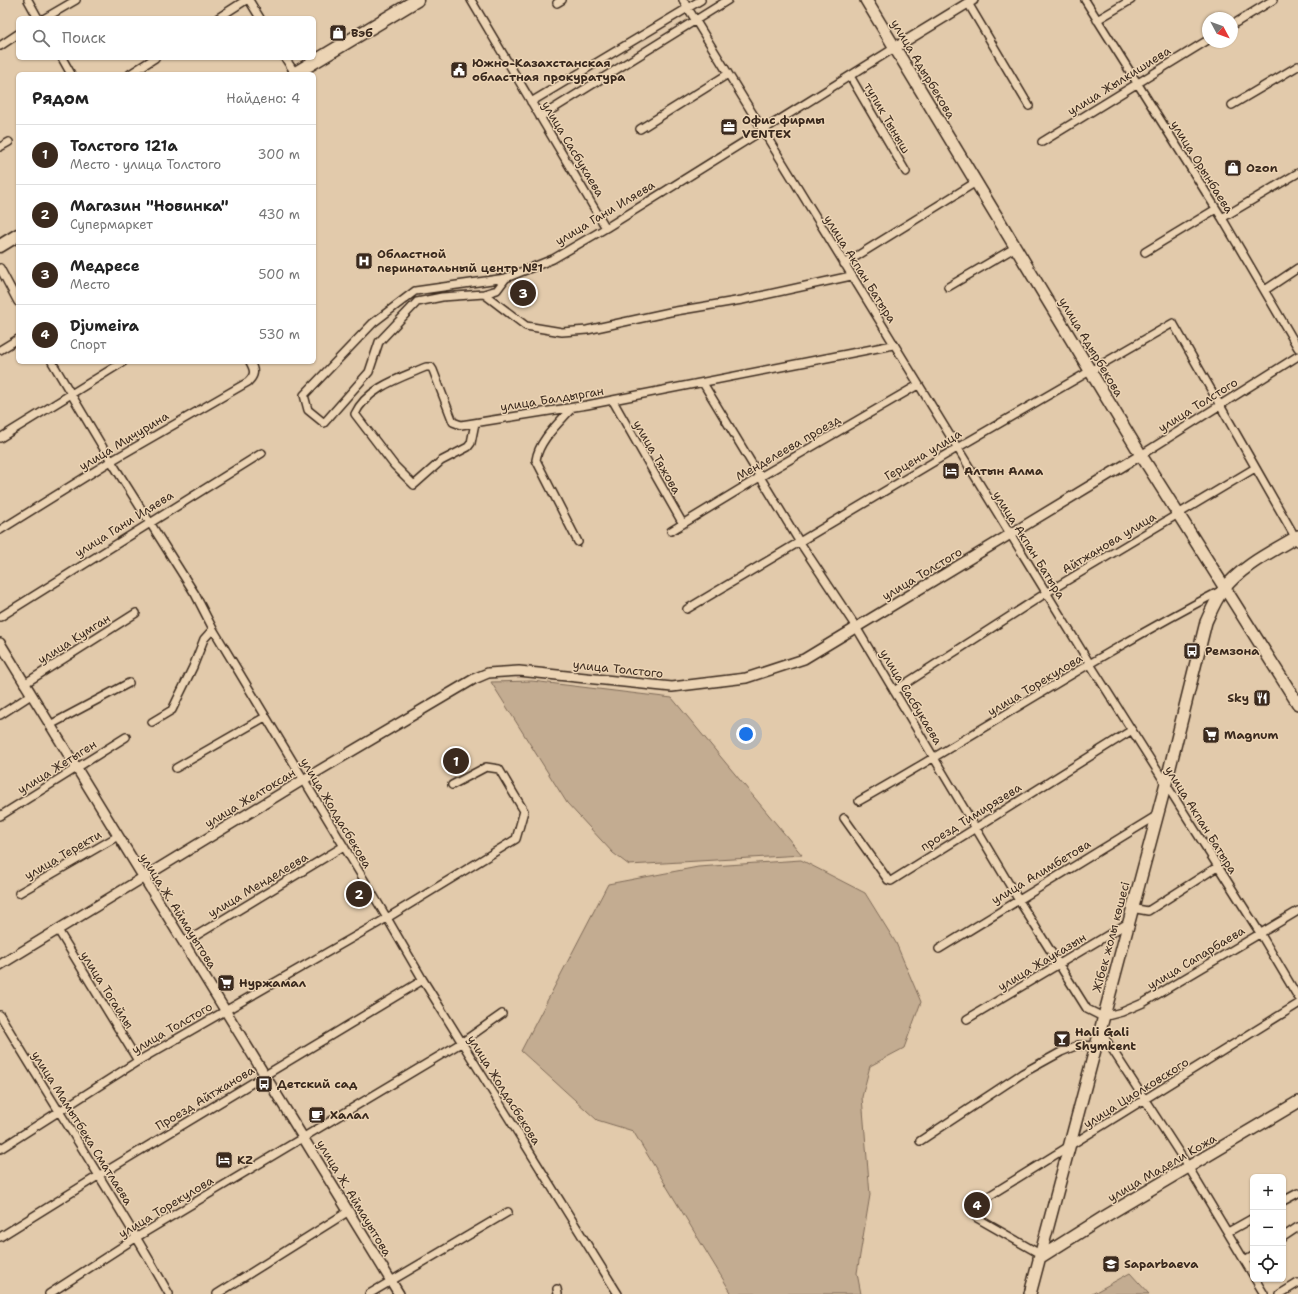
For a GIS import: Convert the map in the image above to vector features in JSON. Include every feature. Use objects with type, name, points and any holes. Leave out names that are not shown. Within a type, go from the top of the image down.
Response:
[{"type":"main road","points":[[316,55],[405,0]]},
{"type":"main road","points":[[316,59],[417,0]]},
{"type":"main road","name":"улица Адырбекова","points":[[866,0],[1141,455],[1224,589],[1298,704]]},
{"type":"main road","points":[[293,72],[309,60]]},
{"type":"main road","points":[[294,72],[314,60]]},
{"type":"main road","points":[[0,246],[16,236]]},
{"type":"main road","points":[[0,253],[16,243]]},
{"type":"main road","name":"Жібек жолы көшесі","points":[[1030,1294],[1099,1029],[1166,783],[1206,622],[1224,589],[1244,570],[1297,539]]},
{"type":"main road","name":"улица Мадели Кожа","points":[[1040,1256],[1298,1102]]},
{"type":"street","points":[[28,0],[37,16]]},
{"type":"street","points":[[48,16],[76,0]]},
{"type":"street","points":[[221,16],[248,0],[259,16]]},
{"type":"street","name":"улица Сасбукаева","points":[[471,0],[606,228]]},
{"type":"street","name":"улица Акпан Батыра","points":[[683,0],[1010,535],[1217,867],[1260,932],[1298,997]]},
{"type":"street","points":[[532,102],[701,0]]},
{"type":"street","points":[[540,117],[728,0]]},
{"type":"street","name":"улица Орынбаева","points":[[1085,0],[1136,84],[1216,208],[1298,348]]},
{"type":"street","points":[[1098,20],[1131,0]]},
{"type":"street","points":[[1238,21],[1273,0]]},
{"type":"street","points":[[971,2],[1029,106]]},
{"type":"street","name":"улица Гани Иляева","points":[[482,294],[442,297],[417,302],[379,342],[369,372],[324,423],[308,410],[304,395],[373,323],[415,291],[506,278],[553,258],[606,228],[971,2]]},
{"type":"street","points":[[0,46],[16,35]]},
{"type":"street","name":"улица Жылкишиева","points":[[1042,142],[1202,44]]},
{"type":"street","points":[[63,60],[70,72]]},
{"type":"street","points":[[133,72],[152,60]]},
{"type":"street","points":[[286,60],[292,72]]},
{"type":"street","points":[[1232,105],[1298,66]]},
{"type":"street","points":[[640,129],[728,74]]},
{"type":"street","name":"тупик Тыныш","points":[[850,76],[906,172]]},
{"type":"street","points":[[0,147],[9,142]]},
{"type":"street","points":[[1222,218],[1298,173]]},
{"type":"street","points":[[844,264],[976,182]]},
{"type":"street","points":[[1145,252],[1216,208]]},
{"type":"street","points":[[948,287],[1016,247]]},
{"type":"street","points":[[0,268],[16,298]]},
{"type":"street","points":[[1265,290],[1298,268]]},
{"type":"street","points":[[482,294],[526,326],[562,332],[587,330],[670,312],[742,300],[851,276]]},
{"type":"street","points":[[482,294],[498,290],[506,278]]},
{"type":"street","name":"Герцена улица","points":[[687,609],[957,448],[1173,323],[1220,406]]},
{"type":"street","points":[[0,350],[16,340]]},
{"type":"street","name":"улица Балдырган","points":[[475,423],[471,442],[468,447],[441,461],[414,486],[394,465],[370,431],[355,414],[363,400],[392,381],[426,367],[431,367],[433,370],[453,422],[461,425],[613,401],[703,384],[894,344]]},
{"type":"street","name":"улица Толстого","points":[[520,671],[672,687],[707,684],[746,678],[787,666],[804,658],[1010,535],[1220,406],[1298,356]]},
{"type":"street","name":"улица Жолдасбекова","points":[[53,364],[149,523],[195,594],[213,630],[388,918],[461,1043],[618,1294]]},
{"type":"street","points":[[0,438],[120,364]]},
{"type":"street","name":"улица Мичурина","points":[[0,530],[111,461],[248,382],[253,376],[254,370],[251,364]]},
{"type":"street","name":"улица Сасбукаева","points":[[703,384],[799,541],[856,627],[1058,965],[1085,1006],[1090,1011],[1103,1017]]},
{"type":"street","name":"Менделеева проезд","points":[[671,531],[918,385]]},
{"type":"street","name":"улица Тяжова","points":[[613,401],[683,524]]},
{"type":"street","points":[[1220,406],[1297,539]]},
{"type":"street","points":[[572,408],[538,450],[536,460],[578,542]]},
{"type":"street","name":"улица Гани Иляева","points":[[0,617],[262,453]]},
{"type":"street","name":"Айтжанова улица","points":[[894,691],[1046,593],[1255,468]]},
{"type":"street","name":"улица Торекулова","points":[[859,801],[935,758],[1090,664],[1224,589]]},
{"type":"street","name":"улица Кумган","points":[[24,684],[136,613]]},
{"type":"street","points":[[152,722],[172,710],[193,667],[204,639],[213,630]]},
{"type":"street","name":"улица Ж. Аймауытова","points":[[0,643],[399,1294]]},
{"type":"street","name":"улица Желтоксан","points":[[0,965],[303,780],[474,679],[494,672],[520,671]]},
{"type":"street","points":[[50,725],[130,683]]},
{"type":"street","points":[[0,715],[31,695]]},
{"type":"street","points":[[176,768],[265,717]]},
{"type":"street","name":"проезд Тимирязева","points":[[844,818],[889,882],[1132,730]]},
{"type":"street","name":"улица Жетыген","points":[[0,816],[126,737]]},
{"type":"street","name":"улица Толстого","points":[[0,1149],[138,1061],[388,918],[516,839],[524,811],[499,769],[486,767],[452,785]]},
{"type":"street","name":"улица Алимбетова","points":[[939,949],[1018,899],[1156,816]]},
{"type":"street","name":"улица Теректи","points":[[19,893],[118,836]]},
{"type":"street","name":"улица Менделеева","points":[[184,943],[344,846]]},
{"type":"street","points":[[1132,908],[1148,911],[1217,867]]},
{"type":"street","name":"улица Сапарбаева","points":[[1103,1017],[1122,1012],[1143,1003],[1260,932],[1298,911]]},
{"type":"street","name":"улица Жауказын","points":[[967,1019],[1128,923]]},
{"type":"street","name":"улица Тогайлы","points":[[58,930],[138,1061]]},
{"type":"street","name":"Проезд Айтжанова","points":[[0,1237],[98,1176],[423,980]]},
{"type":"street","name":"улица Циолковского","points":[[984,1199],[1298,1004]]},
{"type":"street","name":"улица Торекулова","points":[[49,1294],[137,1236],[304,1138],[461,1043],[502,1014]]},
{"type":"street","name":"улица Мамытбека Сматлаева","points":[[0,1015],[58,1112],[137,1236],[169,1294]]},
{"type":"street","points":[[1099,1029],[1189,1168],[1250,1270]]},
{"type":"street","points":[[920,1141],[1023,1073],[1061,1052],[1078,1045],[1095,1046]]},
{"type":"street","points":[[1286,1199],[1298,1193]]},
{"type":"street","points":[[217,1294],[349,1211]]},
{"type":"street","points":[[369,1294],[508,1212]]},
{"type":"street","points":[[977,1218],[1040,1256]]},
{"type":"street","points":[[1228,1232],[1250,1220]]},
{"type":"street","points":[[1286,1235],[1298,1227]]},
{"type":"street","points":[[1245,1261],[1250,1258]]},
{"type":"street","points":[[1257,1282],[1264,1294]]},
{"type":"street","points":[[1280,1294],[1298,1283]]},
{"type":"shaded area","points":[[532,681],[672,698],[802,855],[629,865],[613,853],[567,803],[491,682]]},
{"type":"shaded area","points":[[801,860],[865,893],[896,943],[921,1002],[904,1048],[870,1066],[862,1097],[870,1195],[857,1273],[861,1294],[732,1294],[633,1131],[597,1120],[521,1051],[608,884],[698,867]]},
{"type":"shaded area","points":[[1130,1273],[1149,1294],[1092,1294]]},
{"type":"place","name":"Вэб","points":[[338,33]]},
{"type":"place","name":"Южно-Казахстанская областная прокуратура","points":[[459,70]]},
{"type":"place","name":"Офис фирмы VENTEX","points":[[729,127]]},
{"type":"place","name":"Ozon","points":[[1233,168]]},
{"type":"place","name":"Областной перинатальный центр №1","points":[[364,261]]},
{"type":"place","name":"Медресе","points":[[523,293]]},
{"type":"place","name":"Алтын Алма","points":[[951,471]]},
{"type":"place","name":"Ремзона","points":[[1192,651]]},
{"type":"place","name":"Sky","points":[[1262,698]]},
{"type":"place","name":"Magnum","points":[[1211,735]]},
{"type":"place","name":"Толстого 121а","points":[[456,761]]},
{"type":"place","name":"Магазин \"Новинка\"","points":[[359,894]]},
{"type":"place","name":"Нуржамал","points":[[226,983]]},
{"type":"place","name":"Hali Gali Shymkent","points":[[1062,1039]]},
{"type":"place","name":"Детский сад","points":[[264,1084]]},
{"type":"place","name":"Халал","points":[[317,1115]]},
{"type":"place","name":"KZ","points":[[224,1160]]},
{"type":"place","name":"Djumeira","points":[[977,1205]]},
{"type":"place","name":"Saparbaeva","points":[[1111,1264]]}]
